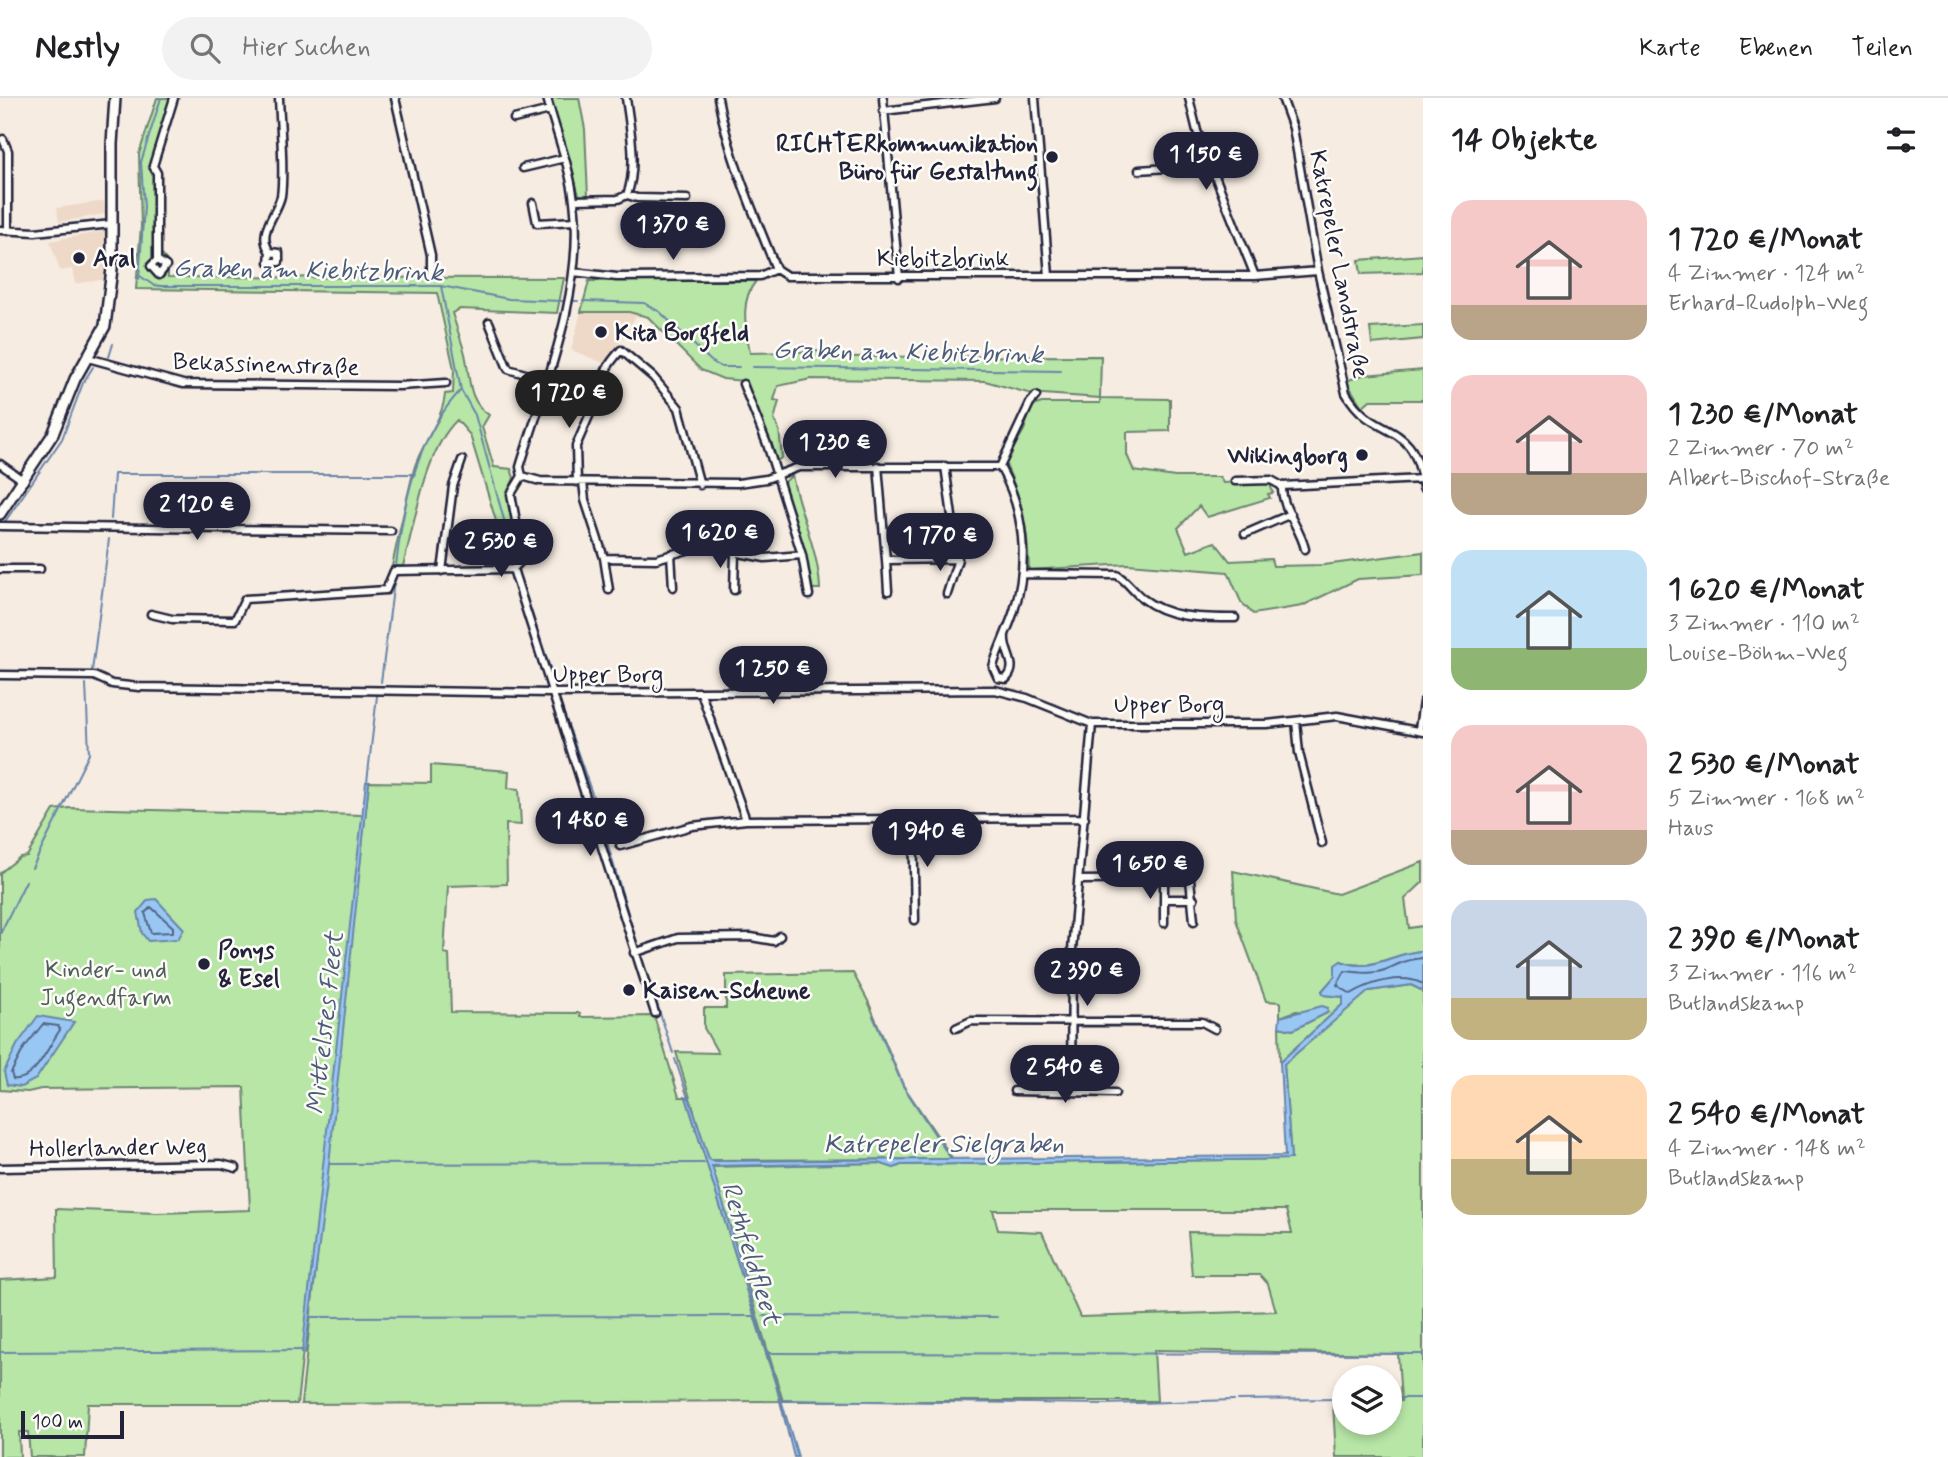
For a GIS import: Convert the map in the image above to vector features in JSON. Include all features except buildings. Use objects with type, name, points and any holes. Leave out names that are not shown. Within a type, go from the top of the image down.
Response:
[{"type":"street","points":[[0,514],[53,434],[75,379],[100,335],[109,309],[111,144],[115,98]]},
{"type":"street","points":[[157,260],[157,173],[153,166],[174,98]]},
{"type":"street","points":[[270,252],[266,247],[267,227],[281,197],[279,98]]},
{"type":"street","points":[[395,98],[431,255],[431,275]]},
{"type":"street","points":[[525,477],[520,467],[546,380],[573,272],[576,221],[565,158],[547,98]]},
{"type":"street","points":[[574,200],[618,199],[627,194],[632,184],[626,98]]},
{"type":"street","points":[[718,98],[724,130],[738,173],[776,269]]},
{"type":"street","points":[[883,98],[899,278]]},
{"type":"street","points":[[883,111],[995,98]]},
{"type":"street","points":[[1035,98],[1049,276]]},
{"type":"street","points":[[1189,98],[1210,164],[1255,276]]},
{"type":"street","name":"Katrepeler Landstraße","points":[[1282,98],[1300,159],[1318,271],[1346,393],[1357,410],[1412,446],[1418,457],[1423,488]]},
{"type":"street","points":[[514,119],[550,110]]},
{"type":"street","points":[[3,139],[8,151],[8,231]]},
{"type":"street","points":[[523,168],[565,158]]},
{"type":"street","points":[[1139,170],[1210,164]]},
{"type":"street","points":[[627,194],[637,198],[687,199]]},
{"type":"street","points":[[533,203],[537,223],[576,221]]},
{"type":"street","points":[[0,230],[35,232],[112,224]]},
{"type":"street","name":"Kiebitzbrink","points":[[573,272],[617,276],[760,276],[776,269],[787,276],[899,278],[1255,276],[1318,271]]},
{"type":"street","points":[[489,322],[508,369],[546,380]]},
{"type":"street","points":[[609,590],[604,558],[580,482],[576,446],[596,400],[603,395],[600,384],[603,377],[621,350],[653,377],[679,408],[700,485]]},
{"type":"street","name":"Bekassinenstraße","points":[[88,358],[183,384],[379,387],[446,383]]},
{"type":"street","points":[[743,384],[777,474],[802,555],[809,595]]},
{"type":"street","points":[[1000,467],[1030,403],[1036,396]]},
{"type":"street","points":[[442,571],[453,486],[462,460]]},
{"type":"street","points":[[0,464],[24,481]]},
{"type":"street","points":[[877,466],[888,591]]},
{"type":"street","points":[[945,466],[958,559],[947,594]]},
{"type":"street","points":[[152,614],[172,619],[235,620],[245,599],[386,590],[394,571],[513,569],[523,559],[511,494],[514,484],[525,477],[580,482],[700,485],[755,481],[799,467],[1000,467]]},
{"type":"street","points":[[995,690],[998,678],[993,667],[1005,636],[1022,574],[1021,527],[1010,486],[1000,467]]},
{"type":"street","points":[[1235,481],[1271,480],[1282,486],[1422,479]]},
{"type":"street","points":[[1282,486],[1282,499],[1305,549]]},
{"type":"street","points":[[1245,534],[1291,514]]},
{"type":"street","points":[[2,526],[390,531]]},
{"type":"street","points":[[604,558],[656,559],[708,547],[765,558],[802,555]]},
{"type":"street","points":[[734,590],[735,552]]},
{"type":"street","points":[[671,554],[673,587]]},
{"type":"street","points":[[886,560],[958,559]]},
{"type":"street","points":[[0,569],[40,569]]},
{"type":"street","points":[[513,569],[655,1013]]},
{"type":"street","points":[[1022,574],[1117,575],[1146,601],[1169,612],[1196,618],[1235,618]]},
{"type":"street","points":[[998,678],[1006,679],[1013,669],[1006,652],[1005,636]]},
{"type":"street","name":"Upper Borg","points":[[0,676],[94,677],[112,684],[139,687],[551,693],[995,690],[1027,698],[1092,724],[1296,721],[1337,716],[1421,731]]},
{"type":"street","points":[[701,693],[746,820]]},
{"type":"street","points":[[1421,731],[1423,702]]},
{"type":"street","points":[[1296,721],[1299,753],[1322,843]]},
{"type":"street","points":[[1071,1092],[1072,950],[1092,724]]},
{"type":"street","points":[[620,846],[692,826],[746,820],[1085,818]]},
{"type":"street","points":[[913,819],[915,920]]},
{"type":"street","points":[[1078,880],[1190,879],[1194,921]]},
{"type":"street","points":[[1164,880],[1164,923]]},
{"type":"street","points":[[1164,898],[1194,899]]},
{"type":"street","points":[[634,953],[678,938],[751,937],[774,941],[780,936]]},
{"type":"street","points":[[956,1028],[971,1021],[1202,1021],[1215,1029]]},
{"type":"street","points":[[1014,1091],[1115,1093]]},
{"type":"street","name":"Hollerlander Weg","points":[[0,1168],[221,1164],[236,1168]]},
{"type":"shaded area","points":[[104,201],[105,214],[59,222],[57,208]]},
{"type":"shaded area","points":[[106,231],[107,279],[75,284],[72,269],[60,271],[50,241]]},
{"type":"shaded area","name":"Kita Borgfeld","points":[[581,312],[638,313],[606,364],[571,350]]},
{"type":"green space","points":[[157,98],[177,98],[157,164],[161,205],[160,252],[168,262],[168,277],[564,278],[557,313],[460,309],[452,313],[464,350],[472,393],[481,409],[489,415],[482,427],[494,467],[511,469],[514,478],[508,492],[508,505],[520,553],[514,565],[504,565],[499,531],[470,435],[457,420],[446,433],[429,468],[403,566],[392,566],[417,460],[440,413],[445,394],[453,393],[454,369],[437,293],[136,289],[141,226],[139,154]]},
{"type":"green space","points":[[550,98],[579,98],[585,129],[588,197],[579,195]]},
{"type":"green space","points":[[1423,255],[1423,272],[1361,274],[1359,260]]},
{"type":"green space","points":[[589,281],[756,281],[747,297],[746,306],[750,353],[827,351],[827,357],[1101,356],[1100,398],[1028,393],[985,381],[811,379],[778,386],[774,400],[779,401],[774,420],[779,429],[782,457],[775,463],[744,381],[723,379],[701,370],[648,317],[629,312],[581,312]]},
{"type":"green space","points":[[1423,325],[1423,339],[1372,344],[1370,328]]},
{"type":"green space","points":[[1423,370],[1423,400],[1370,400],[1362,407],[1346,381],[1363,375]]},
{"type":"green space","points":[[1100,398],[1170,399],[1170,431],[1127,432],[1127,455],[1134,471],[1175,477],[1220,477],[1223,483],[1269,481],[1273,493],[1268,494],[1270,498],[1207,517],[1199,506],[1178,528],[1188,552],[1215,542],[1230,561],[1271,559],[1273,566],[1324,565],[1423,552],[1423,575],[1358,579],[1302,606],[1253,614],[1241,602],[1228,572],[1128,564],[1029,570],[1023,515],[1005,463],[1024,430],[1032,406],[1042,403],[1100,403]]},
{"type":"green space","points":[[792,475],[813,546],[820,589],[811,589],[782,485]]},
{"type":"green space","points":[[431,765],[509,771],[508,788],[519,789],[521,825],[506,824],[507,884],[448,886],[444,953],[449,954],[451,1012],[580,1013],[580,1017],[654,1016],[679,1097],[686,1097],[781,1401],[301,1404],[369,782],[431,783]]},
{"type":"green space","name":"Kinder- und Jugendfarm","points":[[70,808],[363,815],[297,1404],[88,1404],[85,1457],[30,1457],[28,1432],[19,1432],[20,1457],[0,1457],[0,1280],[57,1277],[56,1209],[157,1213],[250,1210],[244,1087],[41,1089],[28,1092],[0,1090],[0,873],[20,857],[27,856],[54,810]]},
{"type":"green space","points":[[1423,862],[1423,882],[1405,899],[1409,928],[1423,926],[1423,951],[1363,965],[1341,961],[1335,976],[1322,991],[1324,995],[1344,997],[1343,1004],[1280,1062],[1279,1027],[1293,1030],[1327,1013],[1296,1011],[1280,1017],[1280,1002],[1266,1001],[1236,920],[1233,871],[1338,894]]},
{"type":"green space","points":[[853,973],[868,1001],[903,1085],[953,1159],[709,1160],[676,1052],[718,1053],[704,1028],[704,1008],[726,1008],[726,975]]},
{"type":"green space","points":[[1411,985],[1423,991],[1423,1457],[1336,1457],[1335,1435],[1402,1435],[1402,1365],[1399,1365],[1398,1354],[1154,1350],[1157,1401],[783,1401],[712,1167],[879,1163],[894,1168],[901,1165],[1291,1159],[1284,1064],[1369,991]],"holes":[[[993,1210],[1286,1210],[1292,1233],[1188,1232],[1192,1275],[1260,1275],[1268,1284],[1276,1311],[1080,1317],[1042,1232],[998,1230]]]},
{"type":"water","points":[[366,782],[369,782],[327,1183],[305,1353],[302,1353]]},
{"type":"water","points":[[156,899],[184,929],[178,939],[148,941],[142,933],[138,912],[148,900]]},
{"type":"water","points":[[1423,951],[1423,991],[1411,985],[1369,991],[1284,1064],[1291,1159],[901,1165],[894,1168],[879,1163],[712,1166],[798,1457],[794,1457],[776,1385],[686,1097],[689,1097],[709,1159],[713,1161],[1285,1156],[1280,1062],[1343,1004],[1343,997],[1324,995],[1322,991],[1335,976],[1335,965],[1341,961],[1373,964]]},
{"type":"water","points":[[1322,1006],[1328,1008],[1327,1013],[1293,1030],[1279,1027],[1280,1017]]},
{"type":"water","points":[[38,1016],[74,1022],[36,1079],[21,1087],[7,1085],[4,1072],[17,1045]]},
{"type":"waterway","points":[[139,279],[144,207],[141,162],[161,98]]},
{"type":"waterway","name":"Graben am Kiebitzbrink","points":[[140,276],[153,285],[161,286],[441,286],[509,299],[562,301]]},
{"type":"waterway","name":"Rethfeldfleet","points":[[441,286],[461,390],[475,415],[514,556]]},
{"type":"waterway","name":"Graben am Kiebitzbrink","points":[[573,301],[578,301]]},
{"type":"waterway","name":"Graben am Kiebitzbrink","points":[[583,301],[644,303],[660,312],[711,361],[721,367],[739,367]]},
{"type":"waterway","points":[[109,357],[113,344]]},
{"type":"waterway","points":[[4,523],[62,439],[83,383],[93,367]]},
{"type":"waterway","name":"Graben am Kiebitzbrink","points":[[753,367],[1061,371]]},
{"type":"waterway","name":"Mittelstes Fleet","points":[[396,566],[408,495],[423,450],[433,428],[461,390]]},
{"type":"waterway","points":[[111,519],[114,474],[415,474]]},
{"type":"waterway","points":[[92,671],[109,539]]},
{"type":"waterway","name":"Rethfeldfleet","points":[[520,577],[556,686]]},
{"type":"waterway","name":"Mittelstes Fleet","points":[[381,682],[394,581]]},
{"type":"waterway","points":[[32,868],[89,754],[86,684]]},
{"type":"waterway","name":"Mittelstes Fleet","points":[[367,782],[377,696]]},
{"type":"waterway","name":"Rethfeldfleet","points":[[560,702],[596,805],[638,947]]},
{"type":"waterway","points":[[0,934],[26,881]]},
{"type":"waterway","name":"Rethfeldfleet","points":[[641,956],[673,1053]]},
{"type":"waterway","points":[[873,1016],[903,1086],[951,1159]]},
{"type":"waterway","name":"Rethfeldfleet","points":[[675,1059],[688,1098]]},
{"type":"waterway","name":"Katrepeler Sielgraben","points":[[330,1164],[706,1163]]},
{"type":"waterway","points":[[312,1317],[755,1316]]},
{"type":"waterway","points":[[763,1316],[997,1317]]},
{"type":"waterway","points":[[0,1352],[303,1350]]},
{"type":"waterway","points":[[768,1353],[1423,1354]]},
{"type":"waterway","points":[[1402,1398],[1423,1398]]},
{"type":"waterway","points":[[1238,1400],[1332,1399]]},
{"type":"waterway","points":[[783,1400],[1105,1404],[1234,1400]]},
{"type":"place","name":"RICHTERkommunikation Büro für Gestaltung","points":[[1052,157]]},
{"type":"place","name":"Aral","points":[[79,258]]},
{"type":"place","name":"Kita Borgfeld","points":[[601,332]]},
{"type":"place","name":"Wikingborg","points":[[1362,455]]},
{"type":"place","name":"Ponys & Esel","points":[[204,964]]},
{"type":"place","name":"Kaisen-Scheune","points":[[629,990]]}]
